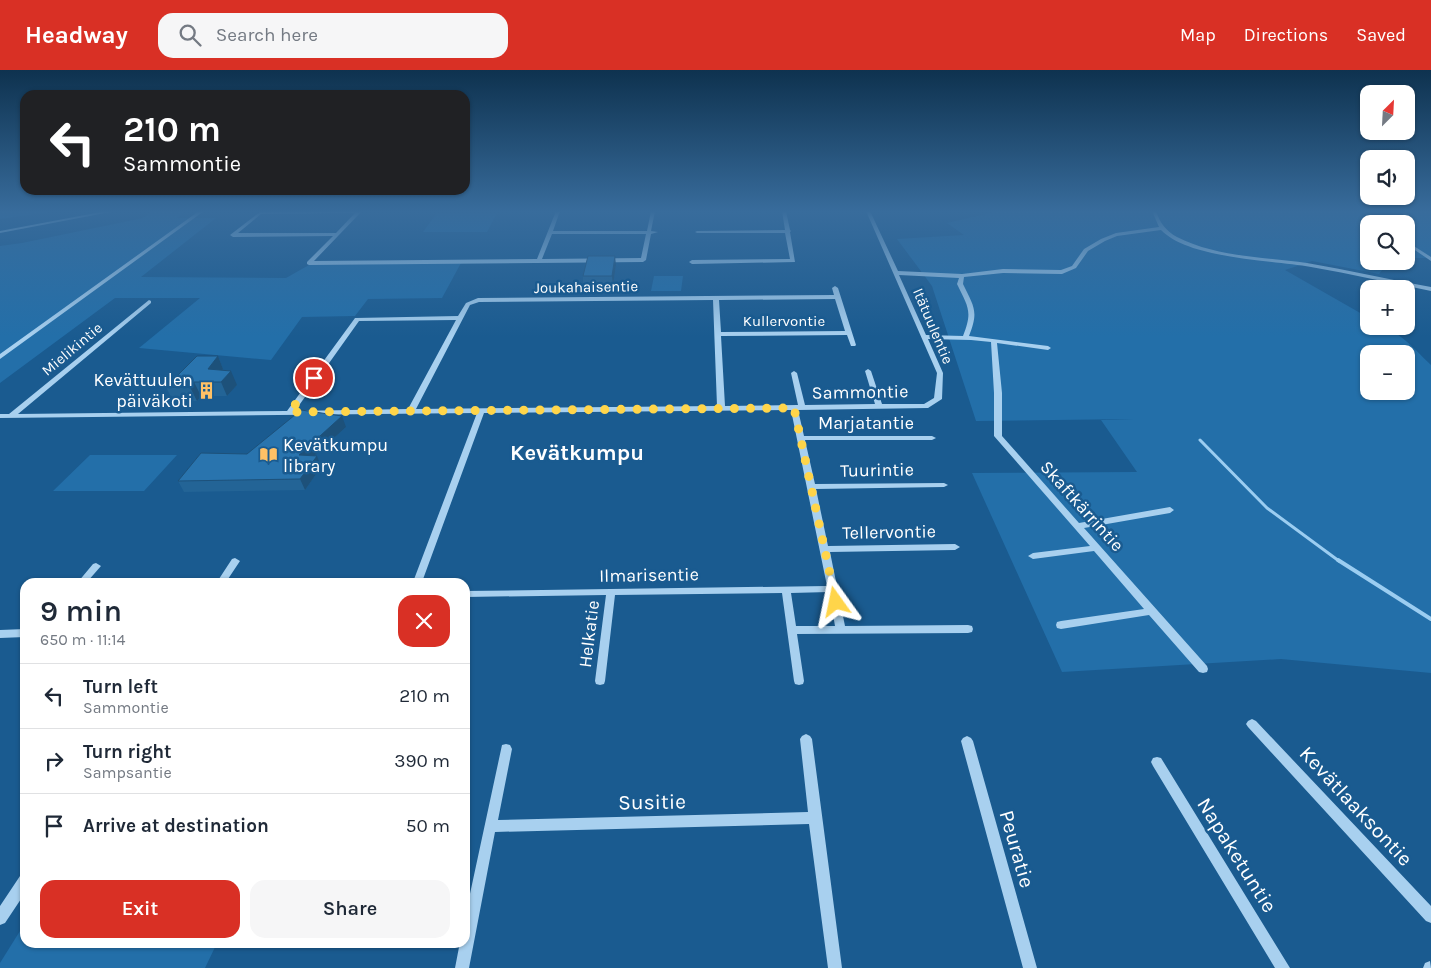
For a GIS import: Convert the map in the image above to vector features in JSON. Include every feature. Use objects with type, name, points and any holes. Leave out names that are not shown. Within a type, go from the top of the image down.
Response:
[{"type":"street","points":[[0,356],[144,253]]},
{"type":"street","points":[[319,253],[309,263],[644,260],[645,253]]},
{"type":"street","points":[[539,261],[542,253]]},
{"type":"street","points":[[692,262],[793,261],[792,253]]},
{"type":"street","name":"Itätuulentie","points":[[887,253],[940,373],[938,399]]},
{"type":"street","points":[[896,273],[962,276],[1003,271],[1062,272],[1074,267],[1084,253]]},
{"type":"street","points":[[1229,253],[1310,265],[1431,289]]},
{"type":"street","points":[[962,276],[960,284],[974,316],[965,338]]},
{"type":"street","name":"Kullervontie","points":[[835,288],[853,345]]},
{"type":"street","name":"Kullervontie","points":[[716,298],[838,297]]},
{"type":"street","points":[[716,298],[721,408]]},
{"type":"street","name":"Joukahaisentie","points":[[411,411],[468,304],[478,300],[716,298]]},
{"type":"street","name":"Mielikintie","points":[[12,416],[149,302]]},
{"type":"street","points":[[290,412],[357,319],[460,318]]},
{"type":"street","name":"Kullervontie","points":[[718,334],[849,333]]},
{"type":"street","points":[[924,337],[965,338],[1048,348]]},
{"type":"street","name":"Skaftkärrintie","points":[[994,342],[998,394],[998,436],[1203,669]]},
{"type":"street","points":[[868,371],[879,407]]},
{"type":"street","points":[[794,373],[800,438],[841,630]]},
{"type":"street","name":"Sammontie","points":[[0,416],[879,407],[924,406],[938,399]]},
{"type":"street","points":[[419,578],[481,411]]},
{"type":"street","name":"Marjatantie","points":[[800,438],[932,438]]},
{"type":"street","name":"Tuurintie","points":[[810,487],[944,485]]},
{"type":"street","points":[[1078,526],[1170,510]]},
{"type":"street","name":"Tellervontie","points":[[824,549],[955,547]]},
{"type":"street","points":[[1032,556],[1098,548]]},
{"type":"street","points":[[224,578],[235,561]]},
{"type":"street","points":[[86,578],[96,566]]},
{"type":"street","name":"Ilmarisentie","points":[[470,594],[833,588]]},
{"type":"street","points":[[786,590],[799,681]]},
{"type":"street","name":"Helkatie","points":[[600,681],[611,592]]},
{"type":"street","points":[[1061,625],[1152,610]]},
{"type":"street","points":[[793,630],[968,629]]},
{"type":"street","points":[[0,634],[20,633]]},
{"type":"street","name":"Kevätlaaksontie","points":[[1252,724],[1431,916]]},
{"type":"street","points":[[806,739],[835,968]]},
{"type":"street","name":"Peuratie","points":[[966,741],[1030,968]]},
{"type":"street","points":[[470,927],[506,749]]},
{"type":"street","name":"Napaketuntie","points":[[1156,762],[1283,968]]},
{"type":"street","name":"Susitie","points":[[490,826],[816,818]]},
{"type":"street","points":[[0,918],[20,888]]},
{"type":"street","points":[[462,968],[466,948]]},
{"type":"shaded area","points":[[0,253],[172,253],[141,277],[286,278],[309,265],[461,263],[442,298],[368,299],[355,316],[302,317],[271,360],[139,348],[200,298],[115,298],[0,383]]},
{"type":"shaded area","points":[[907,253],[1360,253],[1360,270],[1382,270],[1379,274],[1312,261],[1285,270],[1360,313],[1360,335],[1397,335],[1410,345],[1360,345],[1360,400],[1415,400],[1415,350],[1431,365],[1431,673],[1281,659],[1062,672],[972,473],[1137,472],[1101,420],[1133,419],[976,421],[932,286]]},
{"type":"shaded area","points":[[1415,253],[1431,253],[1431,258],[1415,258]]},
{"type":"shaded area","points":[[654,276],[683,276],[681,291],[651,291]]},
{"type":"shaded area","points":[[90,455],[177,455],[144,491],[53,491]]},
{"type":"shaded area","points":[[20,931],[20,948],[215,948],[205,968],[0,968],[0,963]]},
{"type":"building","points":[[588,256],[615,256],[612,276],[583,276]]},
{"type":"building","points":[[197,356],[218,356],[208,369],[231,371],[221,382],[194,382],[190,387],[166,387]]},
{"type":"building","points":[[301,410],[342,416],[299,455],[317,456],[300,479],[178,481],[201,453],[247,454]]},
{"type":"waterway","points":[[1200,440],[1267,508],[1339,561]]},
{"type":"waterway","points":[[1338,560],[1431,619]]},
{"type":"place","name":"Kevättuulen päiväkoti","points":[[207,390]]},
{"type":"place","name":"Kevätkumpu library","points":[[269,455]]},
{"type":"district","name":"Kevätkumpu","points":[[577,453]]},
{"type":"route","points":[[314,378],[290,412],[794,408],[836,602]]}]
